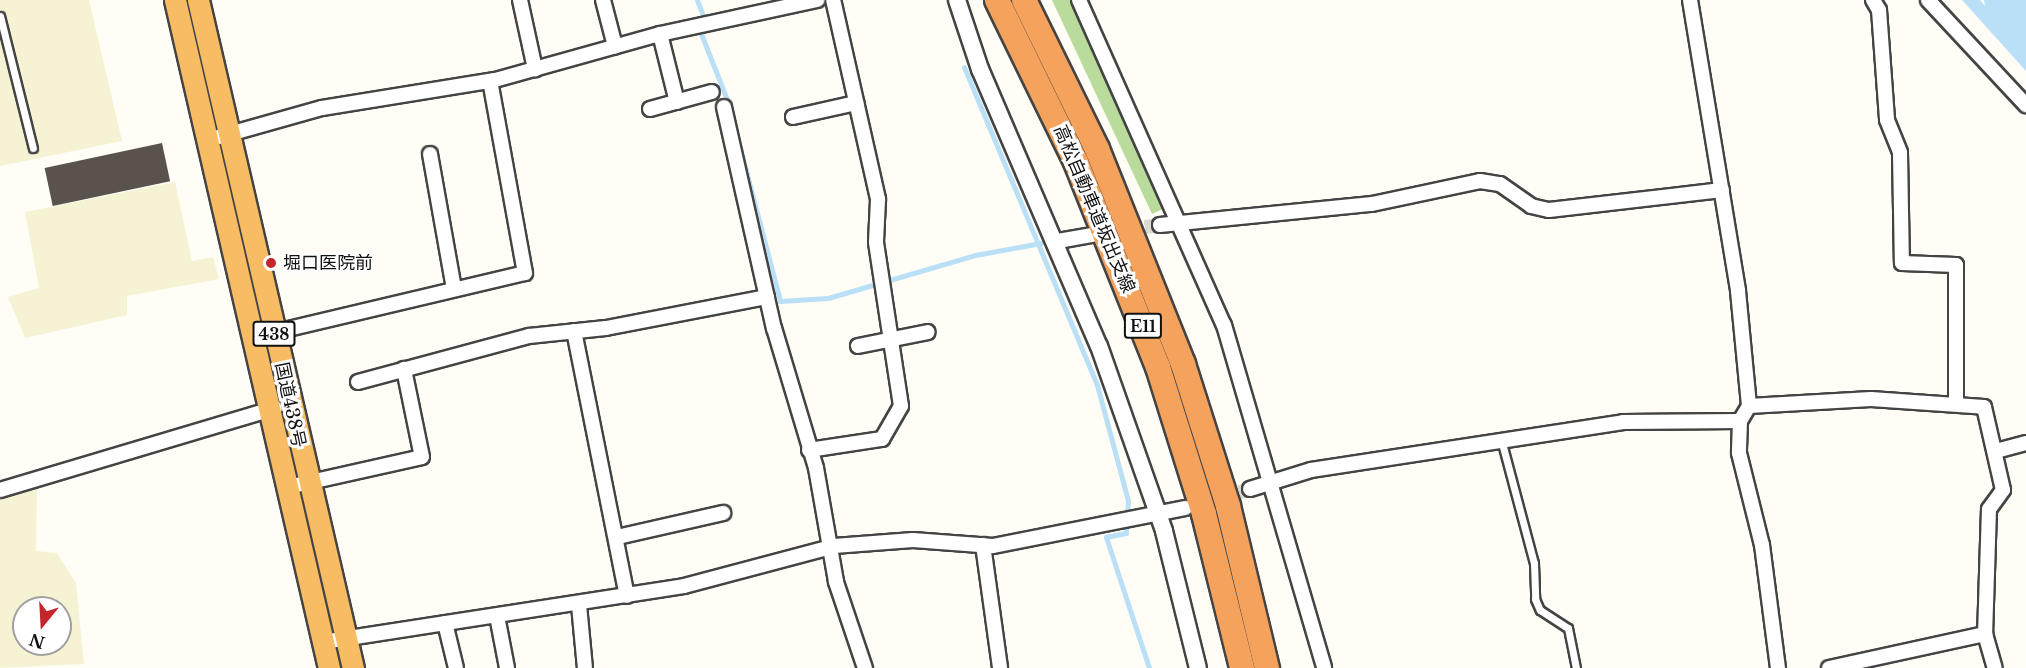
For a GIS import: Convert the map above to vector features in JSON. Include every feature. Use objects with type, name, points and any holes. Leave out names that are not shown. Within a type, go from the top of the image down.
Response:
[{"type":"highway","name":"国道438号","points":[[175,0],[254,339],[279,407],[297,484],[329,668]]},
{"type":"highway","name":"国道438号","points":[[198,0],[231,136],[274,332],[279,407]]},
{"type":"highway","name":"高松自動車道坂出支線","points":[[997,0],[1076,162],[1158,367],[1204,514],[1242,668]]},
{"type":"highway","name":"高松自動車道坂出支線","points":[[1024,0],[1142,254],[1228,506],[1267,668]]},
{"type":"highway","name":"国道438号","points":[[297,484],[346,638],[353,668]]},
{"type":"highway","points":[[1228,506],[1279,668]]},
{"type":"street","points":[[520,0],[535,69]]},
{"type":"street","points":[[603,0],[615,46]]},
{"type":"street","points":[[208,140],[231,136],[322,108],[490,81],[660,34],[817,0]]},
{"type":"street","points":[[809,450],[882,439],[901,406],[893,339],[876,242],[878,199],[833,0]]},
{"type":"street","points":[[957,0],[980,69],[1058,241],[1180,586],[1198,668]]},
{"type":"street","points":[[1079,0],[1182,222],[1224,325],[1324,668]]},
{"type":"street","points":[[1690,0],[1722,190],[1749,406],[1740,421],[1739,453],[1762,545],[1778,668]]},
{"type":"street","points":[[1873,0],[1879,10],[1887,120],[1900,153],[1902,263],[1956,265],[1956,401]]},
{"type":"street","points":[[1928,0],[2026,105]]},
{"type":"street","points":[[660,34],[677,102]]},
{"type":"street","points":[[254,339],[274,332],[525,273],[490,81]]},
{"type":"street","points":[[650,109],[712,92]]},
{"type":"street","points":[[793,117],[856,103]]},
{"type":"street","points":[[724,107],[767,297],[834,546],[836,582],[865,668]]},
{"type":"street","points":[[430,154],[454,289]]},
{"type":"street","points":[[1160,225],[1372,204],[1480,181],[1500,184],[1531,206],[1549,210],[1722,190]]},
{"type":"street","points":[[1058,241],[1092,235]]},
{"type":"street","points":[[357,382],[529,336],[574,331],[767,297]]},
{"type":"street","points":[[574,331],[627,596]]},
{"type":"street","points":[[858,346],[928,332]]},
{"type":"street","points":[[297,484],[422,457],[404,369]]},
{"type":"street","points":[[1749,406],[1871,399],[1926,405],[1956,401],[1984,407],[1996,451],[2003,490],[1989,509],[1985,634],[1995,668]]},
{"type":"street","points":[[0,490],[279,407]]},
{"type":"street","points":[[1250,489],[1311,470],[1502,443],[1623,422],[1740,421]]},
{"type":"street","points":[[1996,451],[2026,443]]},
{"type":"street","points":[[323,642],[627,596],[834,546],[914,540],[982,545],[1128,524],[1185,508]]},
{"type":"street","points":[[616,537],[723,513]]},
{"type":"street","points":[[982,545],[1000,668]]},
{"type":"street","points":[[579,605],[585,668]]},
{"type":"street","points":[[496,616],[507,668]]},
{"type":"street","points":[[445,623],[456,668]]},
{"type":"street","points":[[1829,668],[1985,634]]},
{"type":"lane","points":[[0,16],[33,148]]},
{"type":"lane","points":[[1502,443],[1534,563],[1536,599],[1540,610],[1568,628],[1576,668]]},
{"type":"shaded area","points":[[0,0],[89,0],[122,141],[0,166]]},
{"type":"shaded area","points":[[175,182],[192,261],[213,257],[219,279],[127,296],[127,315],[25,338],[8,297],[39,288],[25,212]]},
{"type":"shaded area","points":[[37,486],[36,551],[57,553],[76,583],[84,664],[0,668],[0,498]]},
{"type":"green space","points":[[1052,0],[1075,0],[1165,208],[1152,214]]},
{"type":"water","points":[[1962,0],[1980,0],[1985,6],[1984,0],[2026,0],[2026,71]]},
{"type":"building","points":[[162,143],[170,181],[53,206],[45,168]]},
{"type":"waterway","points":[[697,0],[703,16]]},
{"type":"waterway","points":[[700,31],[730,107]]},
{"type":"waterway","points":[[964,67],[1097,385],[1128,501],[1126,533],[1106,537],[1149,668]]},
{"type":"waterway","points":[[740,148],[780,301],[828,298],[975,255],[1041,243]]},
{"type":"tunnel","points":[[1124,230],[1160,225]]},
{"type":"tunnel","points":[[1219,498],[1250,489]]},
{"type":"place","name":"堀口医院前","points":[[271,263]]}]
